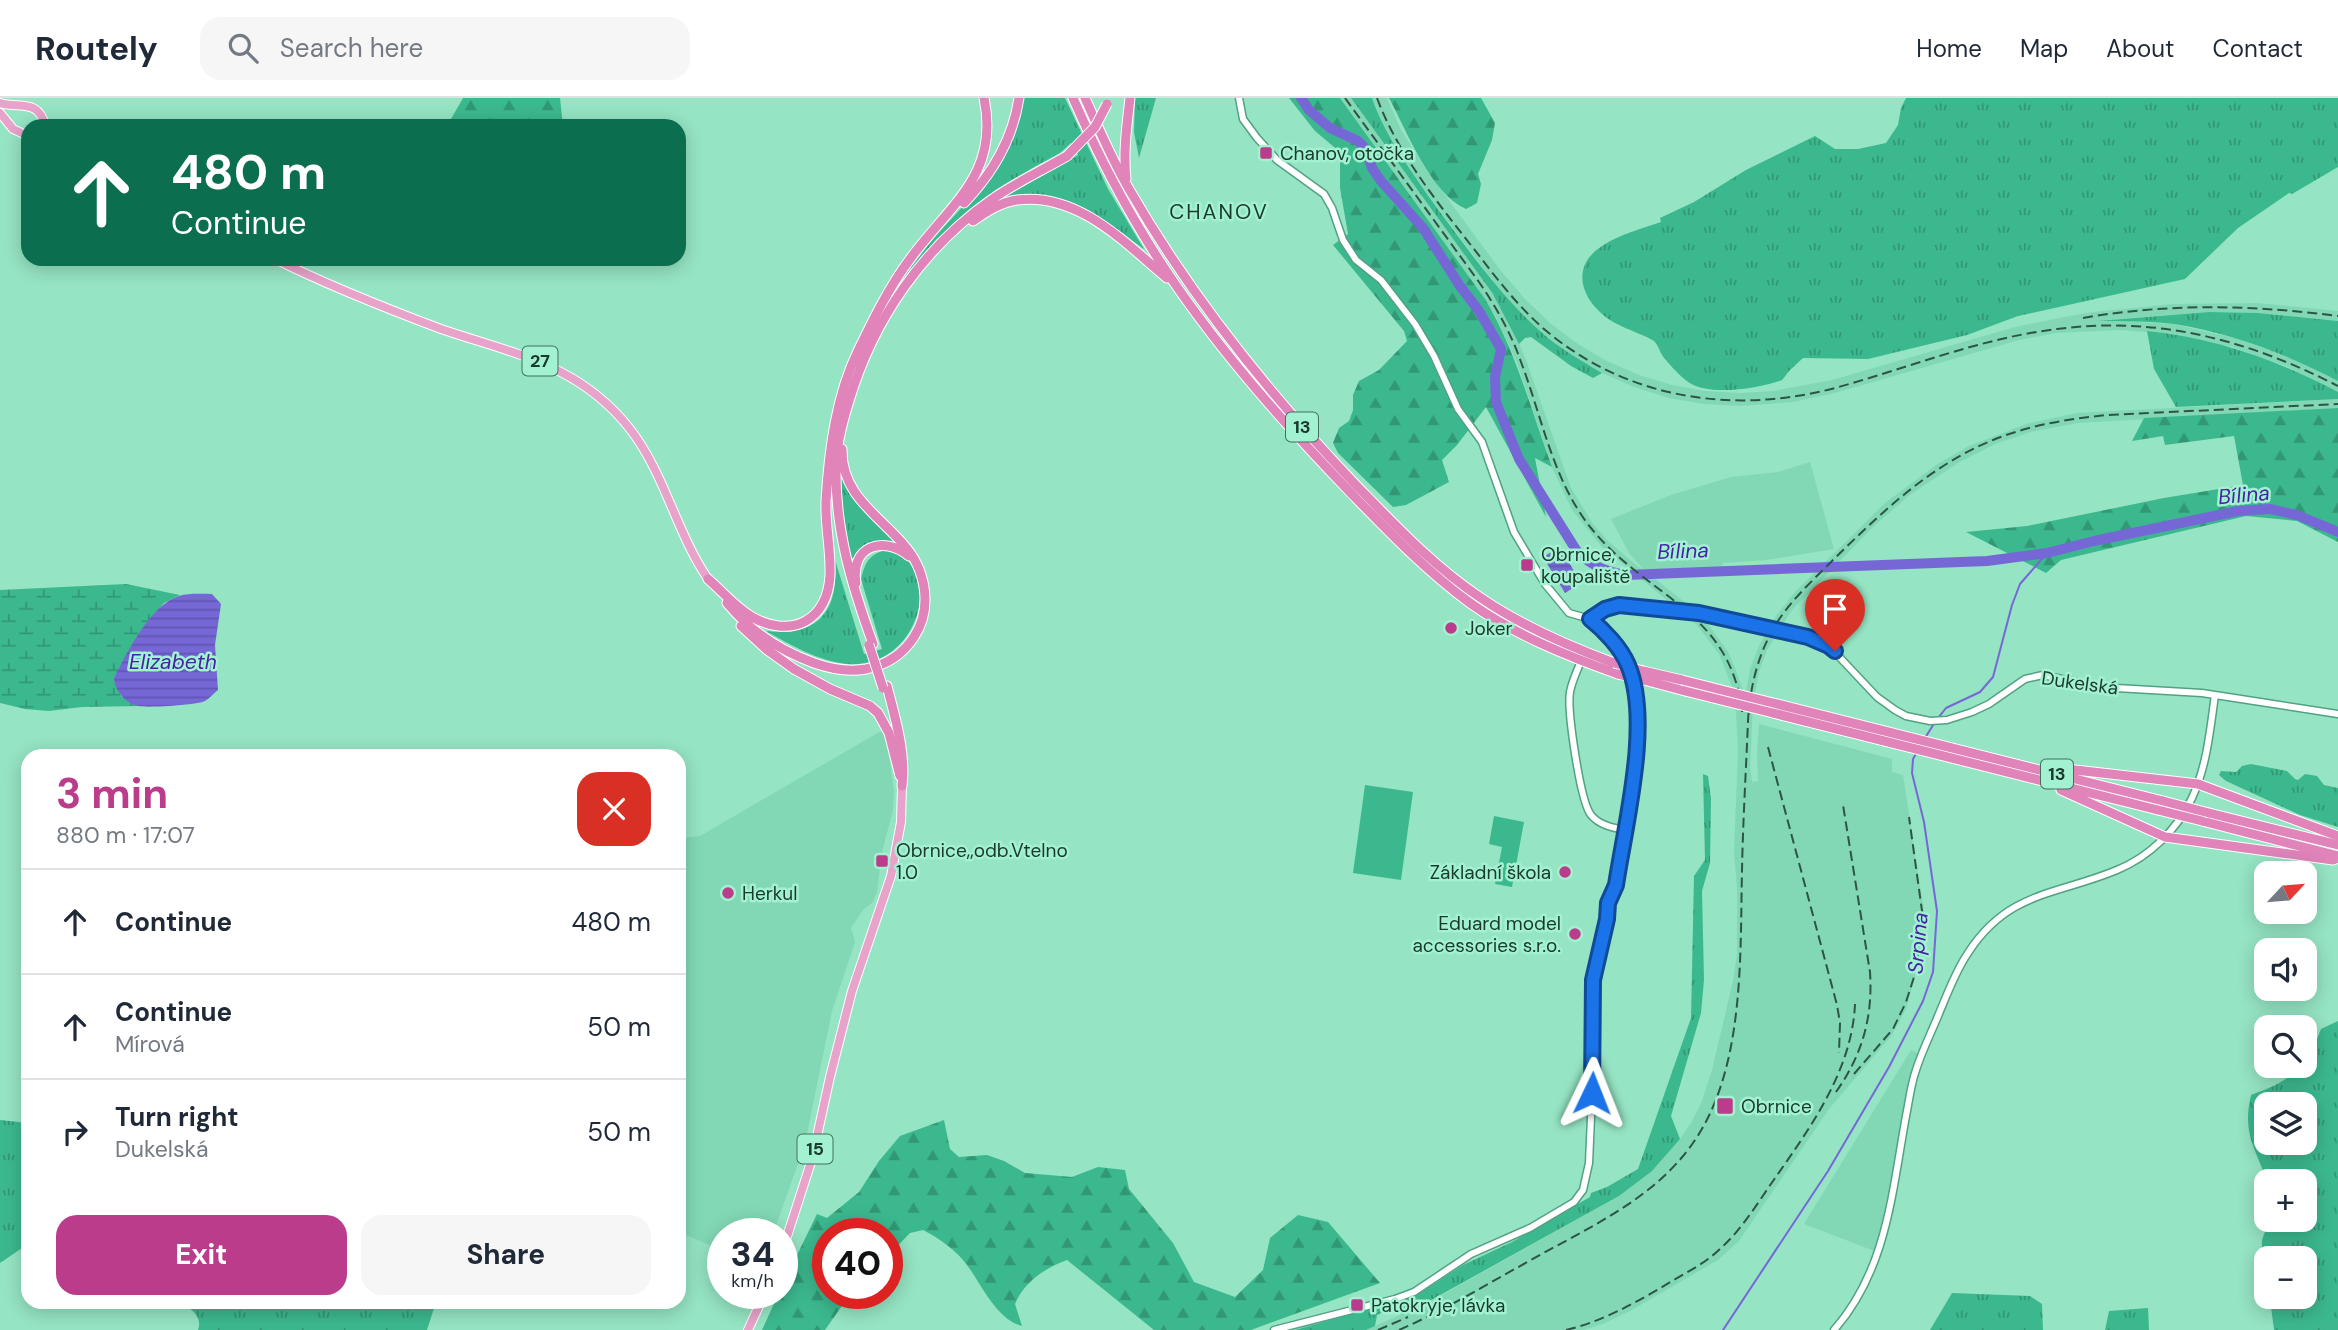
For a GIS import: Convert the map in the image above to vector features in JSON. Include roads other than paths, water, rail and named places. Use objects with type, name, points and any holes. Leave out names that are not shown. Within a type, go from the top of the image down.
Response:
[{"type":"highway","points":[[708,579],[741,610],[767,623],[792,626],[811,619],[823,604],[829,585],[826,502],[833,429],[855,358],[885,299],[910,259],[966,193],[976,173],[988,129],[984,98]]},
{"type":"highway","points":[[885,299],[912,262],[984,180],[1005,146],[1019,98]]},
{"type":"highway","name":"13","points":[[1073,98],[1119,192],[1175,284],[1237,365],[1345,487],[1422,563],[1486,613],[1543,644],[1618,674],[1682,680],[1899,744],[2051,784],[2209,813],[2338,845]]},
{"type":"highway","name":"13","points":[[1085,98],[1128,187],[1173,261],[1234,347],[1315,441],[1402,531],[1458,581],[1491,605],[1553,638],[1685,691],[1951,747],[2161,806],[2202,821],[2338,857]]},
{"type":"highway","points":[[1128,187],[1124,159],[1130,98]]},
{"type":"highway","points":[[901,781],[885,687],[851,582],[839,528],[836,467],[838,439],[859,368],[877,327],[919,268],[944,240],[986,203],[1067,156],[1095,127],[1108,101]]},
{"type":"highway","points":[[919,268],[961,229],[989,211],[1017,200],[1034,200],[1064,205],[1094,220],[1130,245],[1175,284]]},
{"type":"highway","points":[[708,579],[734,611],[775,644],[821,665],[845,670],[878,666],[895,657],[908,645],[918,630],[924,610],[925,587],[922,576],[902,542],[860,501],[847,480],[842,455],[845,416]]},
{"type":"highway","points":[[829,470],[834,521],[842,561],[871,644]]},
{"type":"highway","points":[[871,644],[870,626],[855,579],[857,562],[868,549],[883,544],[896,547],[914,559]]},
{"type":"highway","points":[[708,579],[722,604],[766,649],[812,680],[870,706],[878,713],[889,733],[901,781]]},
{"type":"highway","points":[[1999,760],[2021,761],[2066,770],[2198,783],[2338,836]]},
{"type":"highway","points":[[2051,784],[2067,794],[2165,837],[2333,860],[2338,857]]},
{"type":"main road","points":[[0,103],[30,107],[42,119]]},
{"type":"main road","points":[[8,122],[6,112],[12,106]]},
{"type":"main road","points":[[0,113],[21,133]]},
{"type":"main road","name":"27","points":[[290,266],[374,304],[553,366],[590,390],[612,408],[645,450],[691,552],[708,579]]},
{"type":"main road","name":"15","points":[[793,1218],[812,1159],[852,991],[891,876],[901,822],[901,781]]},
{"type":"main road","points":[[748,1330],[758,1309]]},
{"type":"street","points":[[1239,98],[1243,119],[1257,138],[1277,160],[1324,194],[1343,240],[1356,260],[1381,280],[1415,324],[1434,356],[1458,409],[1482,442],[1514,532],[1545,584],[1569,613],[1590,619],[1599,626],[1630,667],[1638,719],[1637,751],[1616,885],[1608,903],[1593,980],[1594,1049],[1587,1178],[1583,1190],[1574,1202],[1530,1228],[1471,1254],[1414,1292],[1395,1300],[1275,1330]]},
{"type":"street","name":"Dukelská","points":[[1590,619],[1605,609],[1628,605],[1699,613],[1808,637],[1835,651],[1886,704],[1906,716],[1918,719],[1947,720],[1982,707],[2017,683],[2037,675],[2099,687],[2199,693],[2338,714]]},
{"type":"street","points":[[1581,661],[1570,689],[1569,707],[1584,803],[1595,819],[1625,830]]},
{"type":"street","points":[[1835,1330],[1862,1291],[1883,1241],[1915,1071],[1957,971],[1967,954],[1982,933],[2017,906],[2043,893],[2123,868],[2165,837],[2184,813],[2198,783],[2206,755],[2215,695]]},
{"type":"water","points":[[1560,547],[1581,583],[1565,593],[1543,557]]},
{"type":"water","name":"Elizabeth","points":[[212,594],[221,604],[215,645],[218,690],[205,701],[183,705],[143,707],[125,699],[116,687],[114,678],[149,619],[168,601],[179,596]]},
{"type":"waterway","name":"Bílina","points":[[1301,98],[1309,110],[1330,128],[1358,141],[1365,148],[1372,168],[1381,181],[1423,228],[1479,311],[1501,349],[1495,377],[1496,402],[1519,459],[1578,553],[1600,568],[1626,575],[1987,561],[2047,553],[2238,511],[2270,509],[2297,515],[2338,532]]},
{"type":"waterway","name":"Srpina","points":[[1938,718],[1946,708],[1980,692],[1993,677],[2020,584],[2047,553]]},
{"type":"waterway","name":"Srpina","points":[[1925,738],[1935,722]]},
{"type":"waterway","name":"Srpina","points":[[1723,1330],[1828,1171],[1889,1067],[1923,1001],[1933,972],[1937,911],[1924,822],[1912,773],[1913,759],[1917,752]]},
{"type":"railway","points":[[1345,98],[1479,282],[1497,311],[1517,351],[1558,469],[1578,510],[1613,551],[1704,627],[1721,650],[1735,678],[1742,712]]},
{"type":"railway","points":[[1377,98],[1409,161],[1451,220],[1519,304],[1544,329],[1576,353],[1610,372],[1645,386],[1720,400],[1797,396],[1835,388],[2001,339],[2057,329],[2095,326],[2167,329],[2202,335],[2270,356],[2338,386]]},
{"type":"railway","points":[[2083,318],[2147,310],[2211,307],[2338,316]]},
{"type":"railway","points":[[1399,1330],[1619,1210],[1659,1181],[1677,1163],[1710,1114],[1731,1047],[1736,1011],[1750,697],[1763,651],[1779,619],[1832,561],[1887,509],[1927,477],[1970,451],[2021,430],[2107,415],[2338,404]]},
{"type":"railway","points":[[1768,747],[1837,1005],[1840,1023],[1839,1053]]},
{"type":"railway","points":[[1836,1092],[1859,1050],[1870,1005],[1870,972],[1843,805]]},
{"type":"railway","points":[[1854,1074],[1893,1029],[1915,974],[1923,918],[1909,817]]},
{"type":"railway","points":[[1566,1330],[1608,1316],[1647,1296],[1704,1262],[1736,1233],[1827,1098],[1846,1052],[1855,1004]]},
{"type":"railway","points":[[1378,1330],[1408,1317]]},
{"type":"place","name":"Chanov, otočka","points":[[1266,153]]},
{"type":"place","name":"Obrnice, koupaliště","points":[[1527,565]]},
{"type":"place","name":"Joker","points":[[1451,628]]},
{"type":"place","name":"Obrnice,,odb.Vtelno 1.0","points":[[882,861]]},
{"type":"place","name":"Základní škola","points":[[1565,872]]},
{"type":"place","name":"Herkul","points":[[728,893]]},
{"type":"place","name":"Eduard model accessories s.r.o.","points":[[1575,934]]},
{"type":"place","name":"Obrnice","points":[[1725,1106]]},
{"type":"place","name":"Patokryje, lávka","points":[[1357,1305]]},
{"type":"district","name":"CHANOV","points":[[1219,212]]}]
